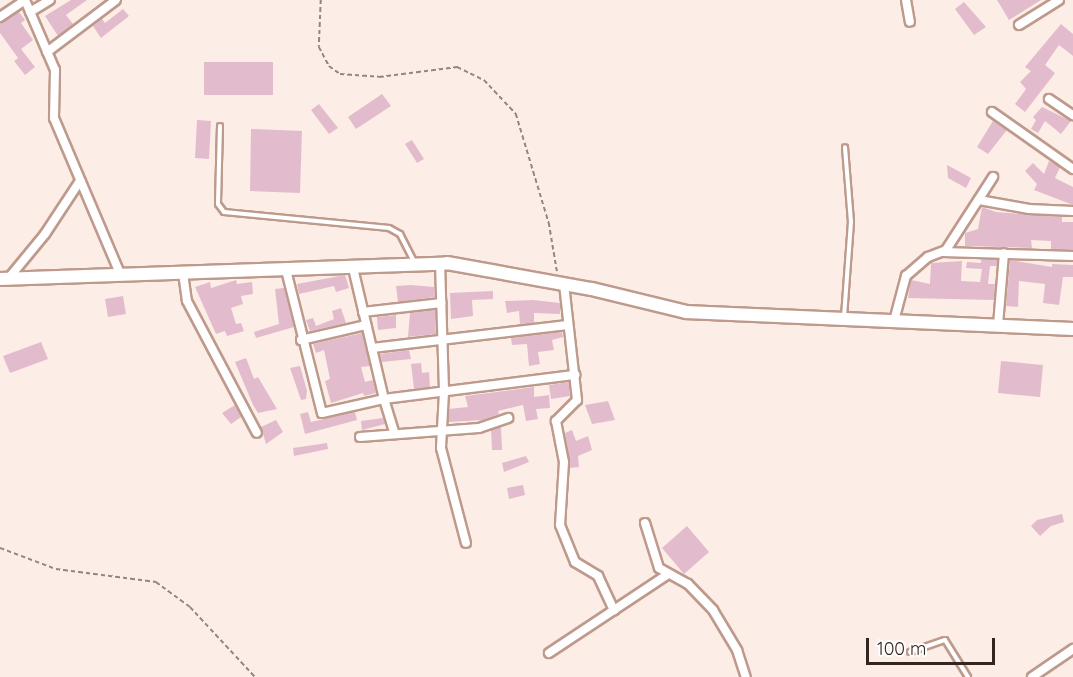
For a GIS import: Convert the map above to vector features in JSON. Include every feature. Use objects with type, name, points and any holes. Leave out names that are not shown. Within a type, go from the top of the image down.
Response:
[{"type":"main road","points":[[4,279],[353,268],[440,263],[562,284],[686,312],[1073,329]]},
{"type":"street","points":[[0,16],[25,0],[55,70],[53,115],[121,276]]},
{"type":"street","points":[[30,12],[50,0]]},
{"type":"street","points":[[48,52],[116,0]]},
{"type":"street","points":[[906,0],[910,22]]},
{"type":"street","points":[[1019,25],[1059,0]]},
{"type":"street","points":[[1049,99],[1073,115]]},
{"type":"street","points":[[992,112],[1073,169]]},
{"type":"street","points":[[943,252],[980,200],[993,177]]},
{"type":"street","points":[[4,279],[45,234],[81,181]]},
{"type":"street","points":[[980,200],[1029,209],[1073,211]]},
{"type":"street","points":[[894,321],[906,276],[928,258],[943,252],[1073,256]]},
{"type":"street","points":[[998,326],[1004,253]]},
{"type":"street","points":[[440,263],[444,392],[441,448],[466,543]]},
{"type":"street","points":[[353,268],[394,432]]},
{"type":"street","points":[[285,270],[301,340],[322,413],[384,399],[575,375]]},
{"type":"street","points":[[183,273],[188,301],[257,433]]},
{"type":"street","points":[[562,284],[577,400],[556,421],[564,462],[560,525],[575,562],[598,576],[614,610]]},
{"type":"street","points":[[363,312],[441,303]]},
{"type":"street","points":[[301,340],[366,325]]},
{"type":"street","points":[[372,348],[568,325]]},
{"type":"street","points":[[360,437],[394,432],[479,428],[508,418]]},
{"type":"street","points":[[645,523],[659,568],[667,575],[688,584],[713,610],[736,650],[746,677]]},
{"type":"street","points":[[549,653],[667,575]]},
{"type":"street","points":[[1032,677],[1073,649]]},
{"type":"lane","points":[[220,126],[218,204],[224,212],[389,228],[400,234],[416,265]]},
{"type":"lane","points":[[843,319],[851,222],[845,147]]},
{"type":"lane","points":[[910,652],[948,641],[968,677]]},
{"type":"path","points":[[321,0],[319,47],[329,66],[340,74],[379,77],[457,66],[484,80],[516,114],[549,223],[562,284]]},
{"type":"path","points":[[0,548],[56,569],[156,582],[190,607],[255,677]]},
{"type":"building","points":[[71,0],[87,0],[66,15],[73,24],[58,36],[45,16]]},
{"type":"building","points":[[997,0],[1041,0],[1009,20]]},
{"type":"building","points":[[964,2],[986,27],[974,35],[955,9]]},
{"type":"building","points":[[123,9],[129,16],[101,38],[93,26],[102,19],[105,23]]},
{"type":"building","points":[[19,12],[25,20],[21,23],[33,40],[21,49],[35,67],[25,75],[14,61],[18,58],[0,33],[0,23]]},
{"type":"building","points":[[1061,24],[1073,34],[1073,56],[1059,45],[1045,65],[1055,73],[1025,112],[1015,104],[1026,89],[1020,82],[1031,71],[1025,67]]},
{"type":"building","points":[[204,62],[273,62],[273,95],[204,95]]},
{"type":"building","points":[[382,94],[391,106],[356,129],[348,117]]},
{"type":"building","points":[[319,104],[338,128],[329,134],[311,110]]},
{"type":"building","points":[[1042,107],[1071,121],[1061,134],[1045,121],[1038,133],[1031,129],[1036,120],[1033,117]]},
{"type":"building","points":[[197,120],[211,121],[209,159],[195,158]]},
{"type":"building","points":[[993,121],[1007,130],[988,154],[977,147]]},
{"type":"building","points":[[251,129],[302,131],[300,193],[250,191]]},
{"type":"building","points":[[412,140],[424,159],[417,163],[405,144]]},
{"type":"building","points":[[1049,161],[1060,167],[1055,178],[1073,187],[1073,205],[1034,190],[1037,184],[1025,171],[1033,163],[1044,174]]},
{"type":"building","points":[[947,165],[971,178],[966,188],[948,178]]},
{"type":"building","points":[[982,207],[996,212],[1062,217],[1062,222],[1073,222],[1073,250],[1051,249],[1051,241],[1031,240],[1032,248],[965,246],[965,233],[978,229]]},
{"type":"building","points":[[981,260],[997,260],[997,266],[990,266],[988,284],[995,284],[994,300],[908,298],[911,280],[930,284],[931,263],[962,261],[961,281],[980,282],[982,269],[966,268],[967,262],[981,263]]},
{"type":"building","points":[[1010,260],[1052,267],[1052,264],[1073,265],[1073,277],[1063,277],[1059,305],[1043,303],[1045,284],[1019,281],[1018,307],[1006,306]]},
{"type":"building","points":[[345,275],[349,288],[336,292],[334,286],[299,294],[297,284]]},
{"type":"building","points":[[236,280],[237,284],[252,282],[253,294],[241,296],[243,304],[231,308],[236,324],[241,323],[244,331],[227,336],[225,331],[216,334],[195,287],[210,282],[211,288]]},
{"type":"building","points":[[396,286],[434,287],[435,297],[398,302]]},
{"type":"building","points":[[284,288],[294,327],[256,338],[254,332],[279,324],[275,289]]},
{"type":"building","points":[[493,291],[493,299],[472,300],[473,316],[451,319],[450,293]]},
{"type":"building","points":[[123,296],[126,314],[108,317],[105,299]]},
{"type":"building","points":[[533,300],[560,303],[560,314],[534,313],[534,323],[520,324],[519,311],[507,313],[505,301]]},
{"type":"building","points":[[341,308],[346,323],[310,331],[306,320],[313,318],[316,326],[334,319],[332,311]]},
{"type":"building","points":[[435,310],[436,334],[408,337],[410,313]]},
{"type":"building","points":[[396,315],[396,328],[378,330],[377,317]]},
{"type":"building","points":[[562,332],[563,337],[552,340],[554,350],[538,352],[540,364],[529,366],[527,344],[512,345],[511,338]]},
{"type":"building","points":[[362,333],[370,366],[361,367],[365,382],[373,380],[376,393],[364,396],[363,393],[331,403],[325,381],[330,379],[324,350],[316,353],[313,344]]},
{"type":"building","points":[[41,342],[48,359],[10,373],[3,356]]},
{"type":"building","points":[[409,350],[411,359],[382,362],[380,354]]},
{"type":"building","points":[[246,358],[254,379],[258,377],[277,409],[258,413],[253,405],[235,362]]},
{"type":"building","points":[[1001,361],[1043,365],[1040,397],[998,393]]},
{"type":"building","points":[[421,363],[422,373],[429,372],[430,387],[414,389],[411,364]]},
{"type":"building","points":[[300,366],[307,391],[306,399],[301,400],[290,368]]},
{"type":"building","points":[[569,382],[570,396],[551,399],[549,385]]},
{"type":"building","points":[[534,387],[534,397],[549,395],[550,408],[536,409],[538,419],[526,421],[523,405],[498,411],[499,414],[483,420],[449,422],[449,409],[468,407],[465,396]]},
{"type":"building","points":[[608,401],[615,420],[592,424],[585,405]]},
{"type":"building","points":[[235,405],[241,417],[231,424],[222,413]]},
{"type":"building","points":[[308,412],[311,422],[355,412],[357,420],[305,434],[300,414]]},
{"type":"building","points":[[383,418],[385,424],[362,430],[361,421]]},
{"type":"building","points":[[276,420],[283,432],[266,444],[261,427]]},
{"type":"building","points":[[501,427],[502,450],[492,450],[491,430]]},
{"type":"building","points":[[572,430],[576,441],[588,436],[592,450],[578,456],[579,467],[570,468],[565,433]]},
{"type":"building","points":[[327,443],[328,449],[294,456],[293,448]]},
{"type":"building","points":[[526,456],[529,462],[504,472],[502,463]]},
{"type":"building","points":[[523,485],[525,495],[509,499],[507,488]]},
{"type":"building","points":[[1062,514],[1064,522],[1051,526],[1040,536],[1031,526],[1037,520]]},
{"type":"building","points":[[687,526],[709,552],[684,574],[662,548]]}]
